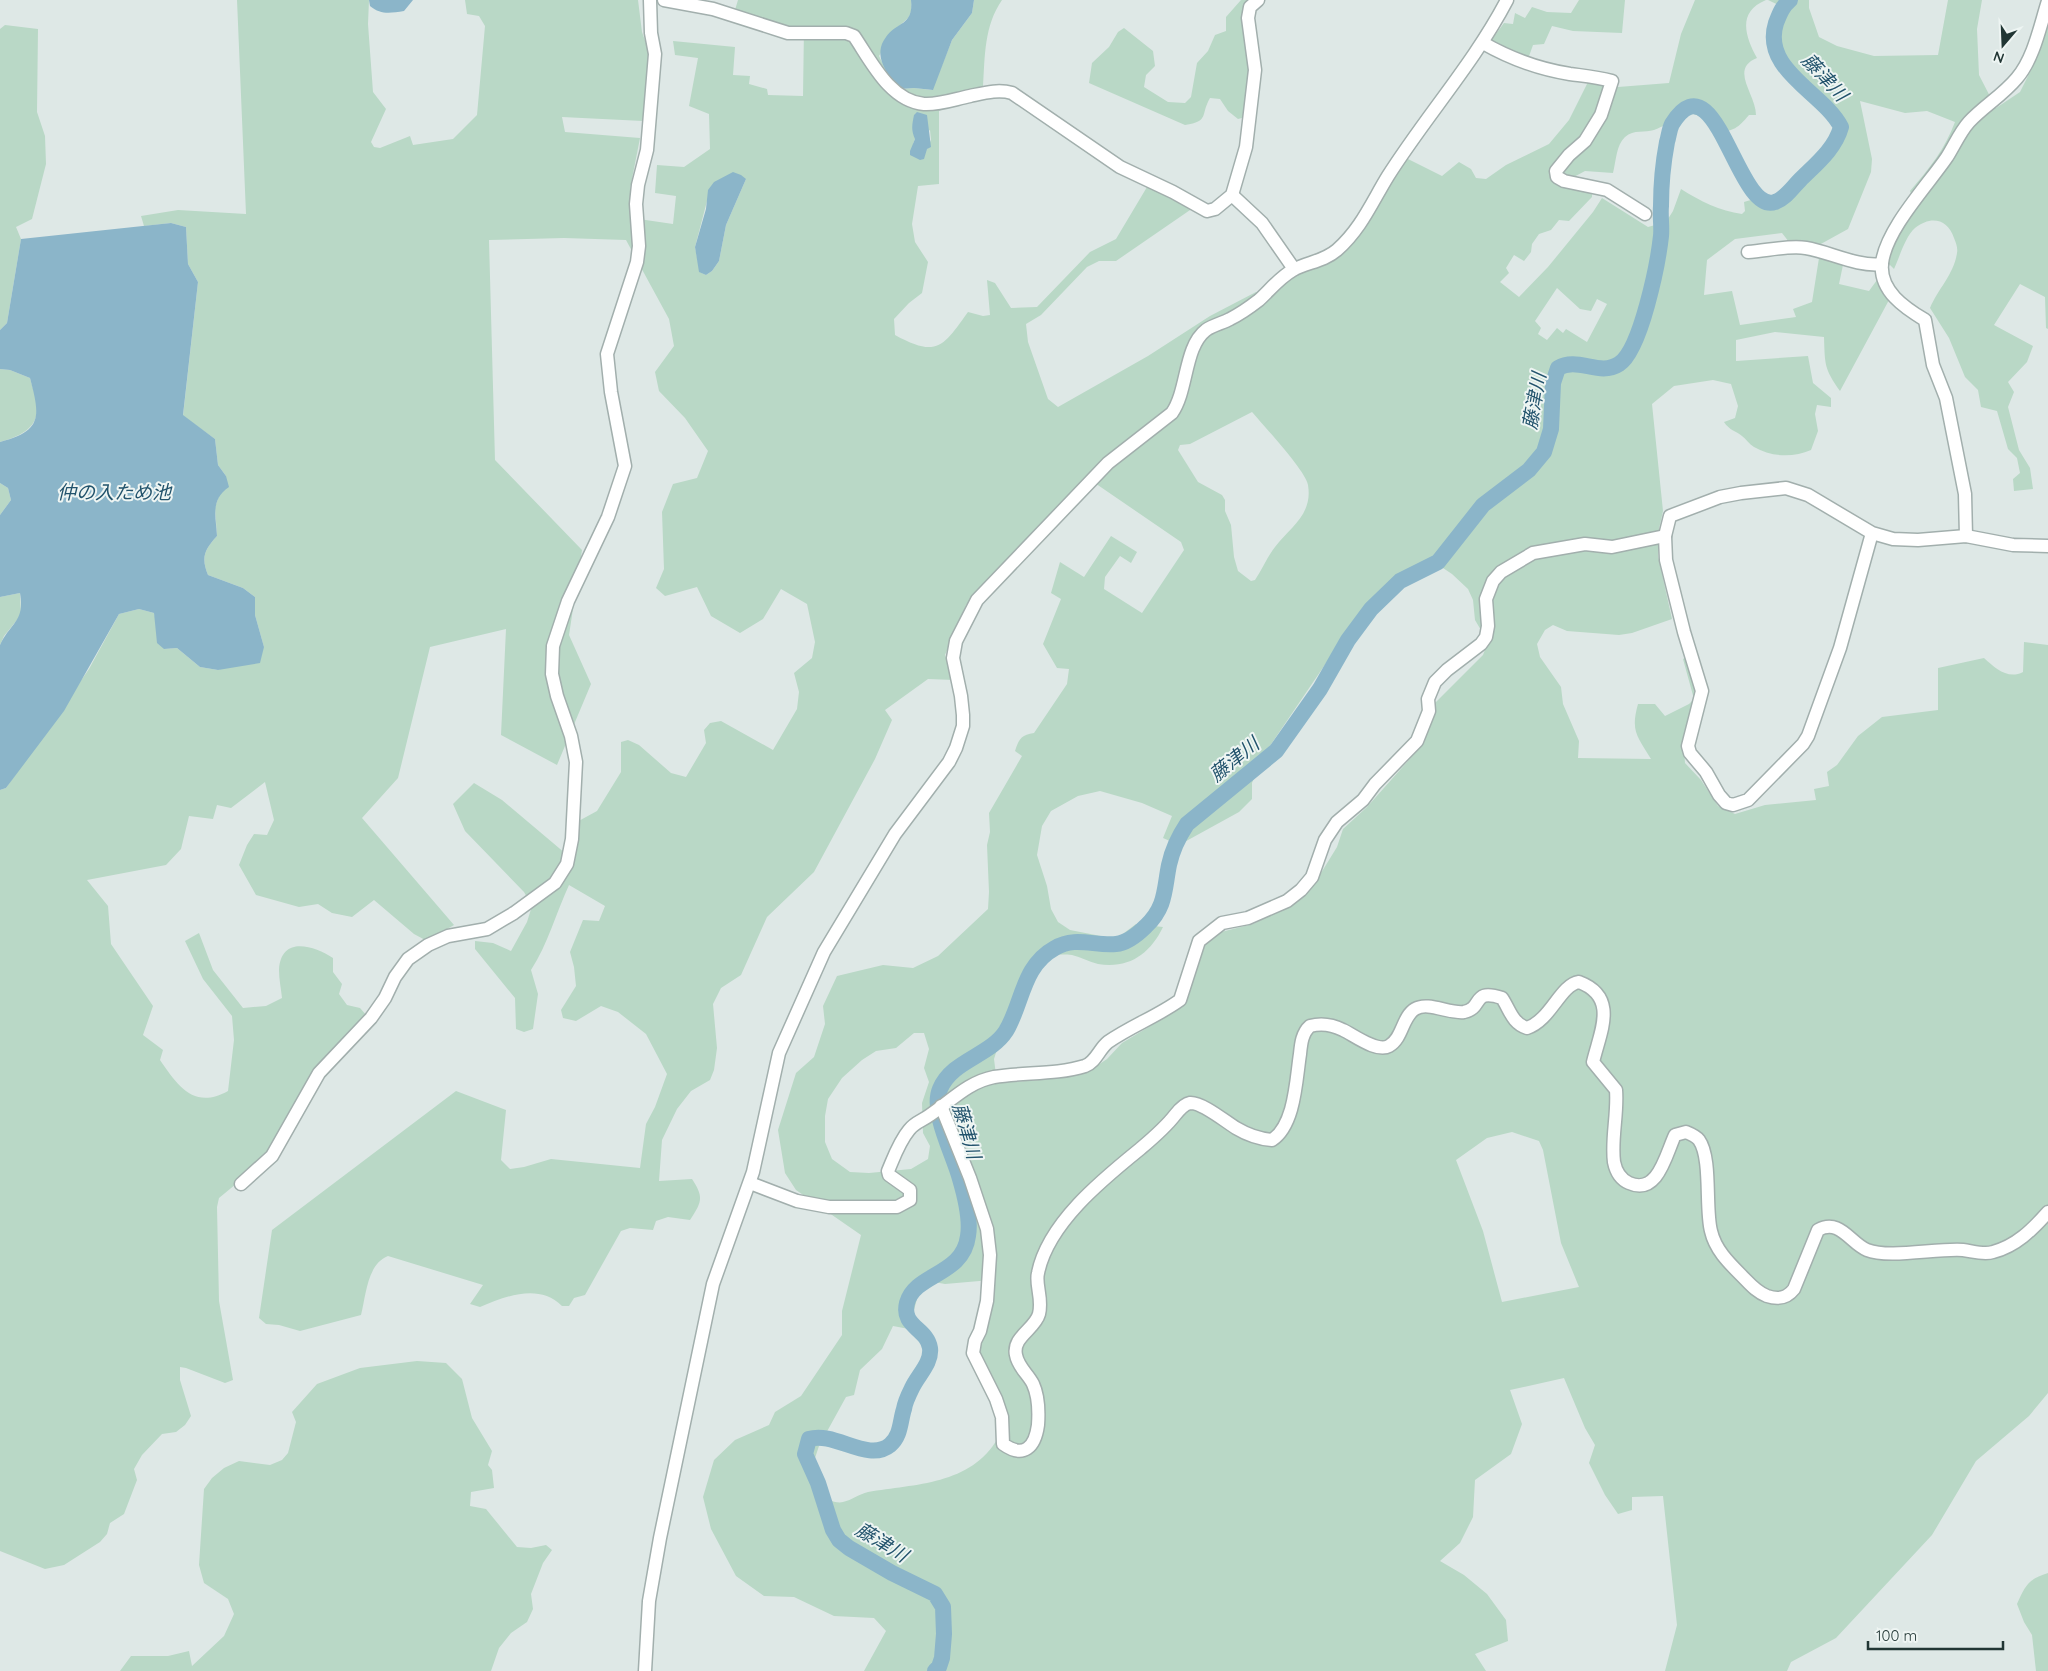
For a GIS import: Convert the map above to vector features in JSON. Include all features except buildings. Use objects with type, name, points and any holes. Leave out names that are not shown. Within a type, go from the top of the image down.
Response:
[{"type":"street","points":[[240,1184],[272,1156],[319,1073],[371,1018],[408,959],[428,945],[448,936],[487,929],[555,883],[567,864],[572,839],[576,762],[571,736],[557,696],[552,674],[553,646],[568,601],[608,517],[624,466],[611,392],[607,354],[636,262],[639,246],[636,204],[647,150],[655,54],[651,34],[650,0]]},
{"type":"street","points":[[664,0],[712,9],[788,33],[846,33],[854,36],[887,83],[898,95],[911,102],[938,103],[994,91],[1012,93],[1120,167],[1173,192],[1207,211],[1214,209],[1232,195],[1246,147],[1255,70],[1248,18],[1250,8],[1258,0]]},
{"type":"street","points":[[645,1671],[649,1601],[660,1538],[713,1284],[750,1183],[779,1053],[824,952],[895,834],[950,762],[963,726],[961,696],[953,658],[956,641],[977,600],[1108,463],[1172,413],[1179,403],[1183,391],[1193,350],[1206,330],[1230,319],[1258,300],[1273,285],[1294,269],[1322,260],[1334,252],[1352,235],[1366,216],[1388,176],[1483,43],[1507,0]]},
{"type":"street","points":[[1966,536],[1964,494],[1946,398],[1933,365],[1925,320],[1903,307],[1891,294],[1885,280],[1882,264],[1889,242],[1904,216],[1946,158],[1967,124],[2017,78],[2027,63],[2048,1]]},
{"type":"street","points":[[1483,43],[1517,61],[1571,74],[1595,76],[1612,81],[1601,115],[1585,141],[1568,155],[1556,171],[1557,177],[1564,181],[1607,190],[1645,214]]},
{"type":"street","points":[[1232,195],[1262,223],[1294,269]]},
{"type":"street","points":[[1748,252],[1802,248],[1822,251],[1872,265],[1882,264]]},
{"type":"street","points":[[1872,533],[1840,648],[1804,744],[1748,800],[1734,805],[1726,803],[1719,795],[1706,772],[1690,753],[1688,746],[1702,692],[1684,632],[1666,560],[1665,536],[1670,516],[1720,497],[1777,488],[1799,490],[1872,533],[1894,539],[1918,540],[1966,536],[2013,545],[2048,546]]},
{"type":"street","points":[[750,1183],[797,1200],[829,1207],[897,1207],[905,1204],[910,1200],[910,1190],[889,1175],[888,1171],[908,1131],[916,1122],[929,1116],[979,1081],[993,1077],[1070,1069],[1087,1065],[1095,1059],[1104,1045],[1180,1000],[1199,941],[1222,923],[1248,918],[1287,901],[1301,890],[1312,877],[1325,840],[1337,822],[1363,800],[1375,784],[1417,741],[1428,712],[1428,699],[1435,682],[1486,637],[1488,626],[1486,599],[1493,580],[1501,572],[1533,553],[1585,544],[1612,547],[1665,536]]},
{"type":"street","points":[[941,1106],[970,1178],[987,1229],[990,1255],[987,1301],[973,1353],[996,1399],[1002,1417],[1003,1444],[1024,1451],[1030,1447],[1035,1437],[1039,1404],[1033,1384],[1020,1366],[1015,1354],[1016,1343],[1038,1316],[1041,1299],[1037,1274],[1042,1259],[1059,1227],[1096,1185],[1164,1129],[1179,1110],[1187,1104],[1192,1103],[1201,1106],[1238,1130],[1265,1140],[1272,1140],[1280,1135],[1285,1127],[1293,1101],[1302,1041],[1306,1030],[1310,1026],[1328,1025],[1344,1031],[1354,1038],[1382,1048],[1389,1046],[1398,1036],[1408,1016],[1416,1008],[1427,1006],[1446,1012],[1464,1012],[1472,1009],[1481,997],[1490,994],[1502,998],[1513,1019],[1519,1025],[1527,1028],[1541,1020],[1569,985],[1579,982],[1588,985],[1600,998],[1604,1010],[1603,1028],[1593,1062],[1616,1090],[1613,1148],[1614,1165],[1618,1175],[1628,1183],[1638,1186],[1646,1184],[1654,1179],[1663,1166],[1676,1135],[1686,1132],[1694,1135],[1699,1140],[1703,1149],[1708,1176],[1710,1222],[1714,1240],[1722,1255],[1759,1293],[1771,1297],[1783,1298],[1789,1296],[1794,1289],[1818,1230],[1823,1227],[1842,1230],[1862,1247],[1876,1253],[1960,1250],[1991,1253],[2014,1244],[2028,1234],[2048,1212]]},
{"type":"green space","points":[[237,0],[369,0],[368,24],[373,92],[386,109],[371,142],[374,147],[380,148],[410,136],[413,145],[453,139],[477,115],[485,26],[479,16],[467,14],[465,0],[638,0],[642,32],[650,55],[643,121],[562,117],[565,132],[640,138],[630,189],[632,218],[673,224],[676,196],[655,193],[657,165],[684,167],[710,149],[709,114],[689,106],[698,58],[675,55],[673,41],[735,47],[733,75],[750,76],[749,84],[767,89],[768,95],[803,96],[804,27],[788,28],[735,10],[738,0],[911,0],[910,15],[892,33],[879,56],[890,78],[900,89],[932,90],[952,40],[972,13],[974,0],[1002,0],[992,20],[986,42],[983,87],[939,111],[939,184],[918,186],[912,224],[915,242],[928,262],[922,293],[909,303],[894,319],[895,335],[909,342],[930,347],[945,341],[968,312],[983,316],[990,315],[987,280],[995,283],[1011,308],[1037,307],[1090,252],[1116,239],[1147,187],[1171,193],[1193,208],[1116,261],[1099,261],[1087,267],[1041,315],[1026,324],[1028,342],[1048,399],[1058,407],[1148,356],[1210,316],[1256,292],[1266,300],[1290,279],[1347,248],[1362,232],[1404,157],[1442,176],[1459,162],[1471,169],[1476,178],[1486,179],[1506,165],[1549,144],[1569,120],[1588,82],[1618,87],[1669,83],[1681,34],[1695,0],[1766,0],[1751,11],[1746,25],[1749,41],[1757,58],[1749,63],[1744,75],[1756,115],[1749,115],[1731,130],[1716,133],[1700,117],[1687,114],[1654,130],[1636,132],[1625,137],[1618,149],[1613,173],[1585,171],[1572,178],[1592,192],[1592,197],[1569,221],[1559,220],[1551,230],[1539,234],[1532,244],[1531,252],[1524,261],[1514,255],[1506,268],[1509,273],[1500,282],[1519,297],[1548,267],[1593,212],[1602,198],[1648,227],[1666,222],[1673,211],[1681,189],[1710,205],[1742,214],[1745,211],[1744,202],[1754,199],[1761,204],[1769,206],[1781,202],[1827,158],[1840,138],[1841,118],[1801,81],[1784,60],[1778,49],[1776,38],[1778,26],[1785,8],[1768,0],[1809,0],[1809,8],[1819,37],[1837,46],[1874,56],[1938,55],[1948,0],[1982,0],[1977,29],[1979,75],[1996,108],[2020,92],[2048,26],[2048,329],[2046,328],[2045,297],[2020,284],[1994,325],[2033,346],[2027,362],[2008,382],[2014,392],[2008,407],[2019,450],[2030,468],[2033,489],[2014,491],[2013,479],[2020,473],[2017,458],[2008,449],[1997,411],[1981,407],[1978,390],[1965,377],[1949,338],[1930,308],[1953,268],[1957,253],[1957,247],[1948,227],[1943,223],[1933,220],[1921,224],[1908,236],[1894,269],[1886,261],[1888,254],[1916,206],[1910,191],[1936,158],[1955,122],[1927,111],[1905,113],[1860,101],[1872,159],[1871,172],[1848,229],[1819,245],[1789,242],[1782,233],[1735,239],[1707,260],[1704,295],[1732,291],[1740,325],[1796,317],[1793,309],[1812,302],[1819,258],[1843,265],[1839,284],[1869,291],[1877,280],[1889,300],[1840,391],[1826,366],[1824,337],[1775,332],[1736,340],[1736,361],[1808,356],[1813,383],[1831,398],[1831,407],[1817,405],[1815,414],[1818,431],[1811,450],[1790,455],[1768,453],[1754,447],[1728,427],[1724,422],[1735,418],[1738,406],[1731,384],[1713,380],[1674,386],[1652,404],[1663,511],[1659,529],[1658,556],[1672,619],[1632,633],[1619,635],[1567,631],[1553,625],[1545,630],[1537,644],[1540,657],[1561,687],[1563,704],[1579,741],[1578,758],[1651,759],[1635,728],[1638,704],[1655,704],[1665,716],[1689,704],[1694,699],[1683,659],[1688,656],[1698,689],[1684,749],[1685,763],[1701,780],[1718,806],[1735,814],[1765,805],[1816,800],[1814,789],[1829,786],[1827,772],[1837,765],[1858,736],[1882,717],[1938,710],[1938,668],[1984,658],[2002,672],[2012,675],[2017,674],[2023,672],[2024,642],[2048,645],[2048,1393],[2029,1416],[1976,1461],[1932,1535],[1836,1638],[1791,1662],[1787,1671],[1665,1671],[1677,1625],[1663,1496],[1632,1497],[1632,1510],[1618,1514],[1605,1495],[1589,1463],[1595,1445],[1585,1428],[1564,1378],[1510,1390],[1522,1424],[1511,1454],[1475,1480],[1473,1517],[1460,1543],[1440,1561],[1464,1575],[1487,1594],[1506,1620],[1508,1641],[1475,1654],[1486,1671],[864,1671],[886,1631],[874,1618],[834,1616],[794,1597],[764,1596],[736,1576],[711,1529],[703,1497],[714,1460],[735,1440],[769,1425],[775,1412],[801,1396],[842,1335],[842,1311],[861,1235],[796,1190],[785,1173],[778,1130],[796,1073],[814,1057],[825,1024],[823,1006],[837,976],[883,965],[913,968],[938,956],[988,909],[987,845],[990,832],[989,813],[1022,756],[1015,751],[1019,741],[1023,736],[1034,733],[1067,684],[1069,669],[1057,668],[1043,644],[1061,599],[1051,593],[1060,562],[1084,577],[1111,536],[1137,552],[1131,563],[1120,556],[1105,577],[1104,589],[1142,613],[1184,550],[1181,542],[1089,479],[1026,540],[966,605],[945,655],[954,680],[928,679],[885,710],[892,720],[875,759],[814,872],[767,917],[741,975],[721,988],[713,1004],[717,1048],[714,1070],[710,1080],[691,1091],[677,1109],[662,1140],[659,1181],[692,1179],[700,1195],[697,1209],[690,1220],[668,1217],[656,1221],[653,1230],[630,1228],[621,1231],[585,1295],[574,1298],[569,1306],[562,1306],[553,1299],[533,1293],[511,1296],[480,1307],[470,1304],[483,1285],[388,1256],[381,1260],[372,1273],[361,1315],[300,1331],[279,1325],[266,1324],[259,1318],[272,1230],[456,1091],[506,1110],[501,1160],[510,1169],[551,1159],[640,1168],[646,1124],[655,1107],[667,1074],[646,1034],[618,1012],[601,1006],[576,1021],[563,1018],[561,1010],[576,986],[570,952],[583,920],[599,921],[605,906],[569,885],[547,939],[531,970],[538,994],[533,1029],[524,1032],[516,1029],[515,998],[475,949],[475,941],[493,943],[511,951],[527,922],[532,906],[524,892],[465,831],[453,804],[474,783],[502,800],[572,859],[575,823],[597,811],[621,772],[621,742],[628,740],[639,745],[671,773],[686,777],[706,743],[704,730],[710,723],[721,721],[773,750],[797,709],[799,692],[794,673],[812,658],[815,642],[807,604],[781,589],[763,619],[740,633],[711,616],[697,587],[665,596],[656,588],[664,569],[662,512],[673,484],[697,478],[708,451],[685,418],[659,391],[655,372],[674,346],[669,319],[626,240],[564,238],[489,240],[495,460],[582,550],[569,635],[591,684],[557,765],[501,735],[506,629],[430,647],[398,778],[362,818],[454,925],[427,941],[414,934],[374,900],[352,917],[332,913],[318,904],[299,907],[256,895],[239,865],[247,845],[254,834],[267,835],[274,820],[265,782],[231,808],[217,805],[213,819],[189,816],[181,849],[166,865],[87,880],[108,906],[111,944],[153,1006],[143,1035],[163,1050],[160,1060],[173,1078],[180,1086],[196,1096],[206,1098],[228,1091],[234,1040],[232,1016],[203,979],[185,941],[199,933],[213,970],[243,1008],[266,1006],[282,998],[279,970],[281,959],[286,952],[300,946],[317,950],[333,958],[333,972],[342,984],[339,994],[347,1005],[360,1008],[367,1016],[315,1074],[292,1106],[286,1129],[271,1155],[219,1198],[217,1207],[219,1301],[233,1380],[225,1383],[180,1367],[180,1380],[191,1416],[185,1425],[176,1432],[162,1434],[142,1455],[134,1469],[137,1480],[124,1514],[110,1523],[107,1534],[100,1542],[64,1565],[45,1569],[0,1551],[0,790],[6,788],[89,669],[119,614],[139,609],[154,613],[164,649],[177,648],[200,667],[218,670],[264,647],[255,615],[255,597],[243,588],[208,575],[204,559],[209,546],[217,536],[215,507],[226,476],[218,465],[215,439],[183,416],[198,282],[188,264],[186,227],[171,223],[144,226],[141,216],[178,210],[246,214]],"holes":[[[930,130],[931,140],[927,149],[913,144],[915,139]],[[746,179],[726,225],[719,261],[712,271],[706,275],[700,272],[695,247],[707,201]],[[1557,288],[1580,309],[1591,311],[1597,299],[1607,304],[1587,342],[1566,329],[1563,333],[1557,328],[1547,340],[1538,334],[1541,328],[1535,321]],[[1252,412],[1292,459],[1305,478],[1309,495],[1304,513],[1272,551],[1255,580],[1251,581],[1238,571],[1234,557],[1231,525],[1225,511],[1225,500],[1222,495],[1198,482],[1178,450],[1180,445],[1190,444]],[[1431,560],[1452,574],[1468,589],[1473,600],[1475,620],[1488,642],[1483,655],[1435,703],[1424,743],[1367,807],[1343,829],[1337,847],[1313,886],[1291,905],[1253,924],[1217,933],[1206,943],[1182,1007],[1122,1043],[1107,1059],[1089,1071],[1039,1080],[997,1083],[994,1059],[1006,1021],[1020,982],[1037,957],[1072,955],[1098,964],[1109,965],[1129,962],[1137,958],[1152,945],[1163,927],[1136,924],[1116,939],[1070,930],[1058,922],[1051,909],[1047,886],[1037,855],[1042,826],[1051,811],[1078,796],[1100,791],[1142,803],[1172,816],[1163,838],[1179,845],[1239,812],[1252,799],[1252,783],[1265,753],[1362,610],[1397,578]],[[914,1033],[924,1033],[929,1049],[924,1068],[929,1082],[922,1103],[923,1133],[930,1146],[928,1159],[911,1169],[869,1173],[850,1172],[832,1159],[825,1142],[825,1116],[828,1099],[842,1078],[862,1060],[876,1051],[896,1048]],[[1512,1132],[1539,1141],[1543,1150],[1561,1243],[1579,1287],[1502,1302],[1483,1231],[1456,1160],[1487,1138]],[[991,1280],[976,1354],[1006,1435],[998,1438],[987,1453],[973,1465],[957,1474],[940,1480],[868,1492],[840,1502],[834,1502],[817,1496],[810,1473],[819,1446],[846,1397],[854,1395],[860,1370],[882,1349],[893,1326],[909,1329],[918,1295],[934,1282],[945,1284]]]},
{"type":"green space","points":[[1241,0],[1253,0],[1251,70],[1246,117],[1238,119],[1228,111],[1220,99],[1210,98],[1201,119],[1185,125],[1089,83],[1092,63],[1109,47],[1118,32],[1124,28],[1153,51],[1155,66],[1146,75],[1144,87],[1168,102],[1185,103],[1191,97],[1197,63],[1208,51],[1215,35],[1226,31],[1226,17]]},
{"type":"green space","points":[[1579,0],[1625,0],[1622,33],[1573,31],[1552,26],[1544,44],[1533,45],[1528,59],[1490,42],[1504,23],[1513,24],[1515,13],[1525,18],[1532,7],[1547,12],[1571,13]]},
{"type":"green space","points":[[5,25],[38,29],[37,112],[45,136],[46,164],[32,219],[16,227],[21,239],[7,323],[0,330],[0,29]]},
{"type":"green space","points":[[0,369],[10,370],[30,378],[37,405],[34,422],[25,432],[0,442]]},
{"type":"green space","points":[[0,483],[8,488],[11,500],[0,515]]},
{"type":"green space","points":[[20,593],[21,615],[4,636],[0,645],[0,597]]},
{"type":"green space","points":[[417,1361],[446,1363],[462,1379],[472,1418],[492,1451],[488,1465],[492,1470],[494,1488],[471,1492],[470,1506],[486,1509],[517,1547],[531,1548],[546,1545],[552,1550],[543,1563],[531,1594],[533,1609],[527,1622],[511,1633],[499,1648],[491,1671],[120,1671],[131,1656],[168,1656],[189,1651],[192,1666],[224,1636],[234,1614],[228,1599],[204,1583],[199,1565],[204,1489],[212,1478],[224,1468],[239,1461],[270,1465],[282,1460],[288,1453],[296,1422],[292,1412],[317,1384],[360,1368]]},
{"type":"green space","points":[[2048,1573],[2048,1671],[2036,1671],[2032,1635],[2024,1622],[2017,1604],[2028,1584]]},
{"type":"water","points":[[369,0],[413,0],[404,11],[390,13],[374,9],[370,6]]},
{"type":"water","points":[[911,0],[974,0],[972,13],[952,40],[933,90],[900,89],[890,78],[881,58],[880,51],[886,37],[910,15]]},
{"type":"water","points":[[917,112],[927,115],[931,147],[927,149],[924,159],[920,160],[910,155],[915,139],[912,130],[914,115]]},
{"type":"water","points":[[733,172],[746,179],[726,225],[719,261],[712,271],[706,275],[699,272],[695,247],[706,209],[708,190],[714,182]]},
{"type":"water","name":"仲の入ため池","points":[[171,223],[186,227],[188,264],[198,282],[183,415],[215,439],[218,465],[226,476],[229,487],[219,497],[217,503],[215,515],[217,536],[205,554],[205,564],[208,575],[243,588],[255,597],[255,615],[264,647],[260,663],[218,670],[200,667],[177,648],[164,649],[157,643],[154,613],[139,609],[119,614],[64,711],[6,788],[0,790],[0,645],[19,616],[21,603],[20,593],[0,597],[0,515],[11,500],[8,488],[0,483],[0,442],[24,433],[35,420],[36,412],[36,402],[30,378],[10,370],[0,369],[0,330],[7,323],[21,239]]},
{"type":"waterway","name":"藤津川","points":[[935,1671],[939,1667],[942,1658],[944,1634],[943,1607],[935,1594],[892,1573],[849,1548],[839,1540],[833,1530],[818,1483],[805,1454],[809,1439],[830,1439],[872,1451],[881,1450],[890,1445],[898,1433],[908,1395],[929,1359],[930,1348],[928,1341],[911,1323],[906,1311],[907,1303],[912,1293],[919,1286],[949,1267],[957,1259],[964,1249],[969,1229],[964,1193],[940,1121],[938,1109],[940,1089],[953,1071],[991,1047],[1006,1031],[1029,975],[1044,956],[1062,944],[1077,942],[1120,943],[1136,935],[1153,919],[1161,905],[1172,854],[1187,824],[1276,751],[1320,689],[1348,640],[1371,609],[1400,581],[1438,562],[1483,505],[1529,470],[1544,452],[1551,429],[1553,383],[1558,368],[1573,364],[1596,368],[1611,367],[1619,364],[1627,356],[1641,324],[1656,265],[1661,236],[1663,166],[1672,124],[1688,108],[1701,108],[1714,121],[1737,165],[1761,200],[1775,202],[1785,196],[1830,149],[1841,127],[1822,103],[1785,68],[1777,54],[1774,40],[1776,23],[1783,8],[1790,0]]},
{"type":"waterway","name":"藤津川","points":[[939,1667],[944,1671]]}]
